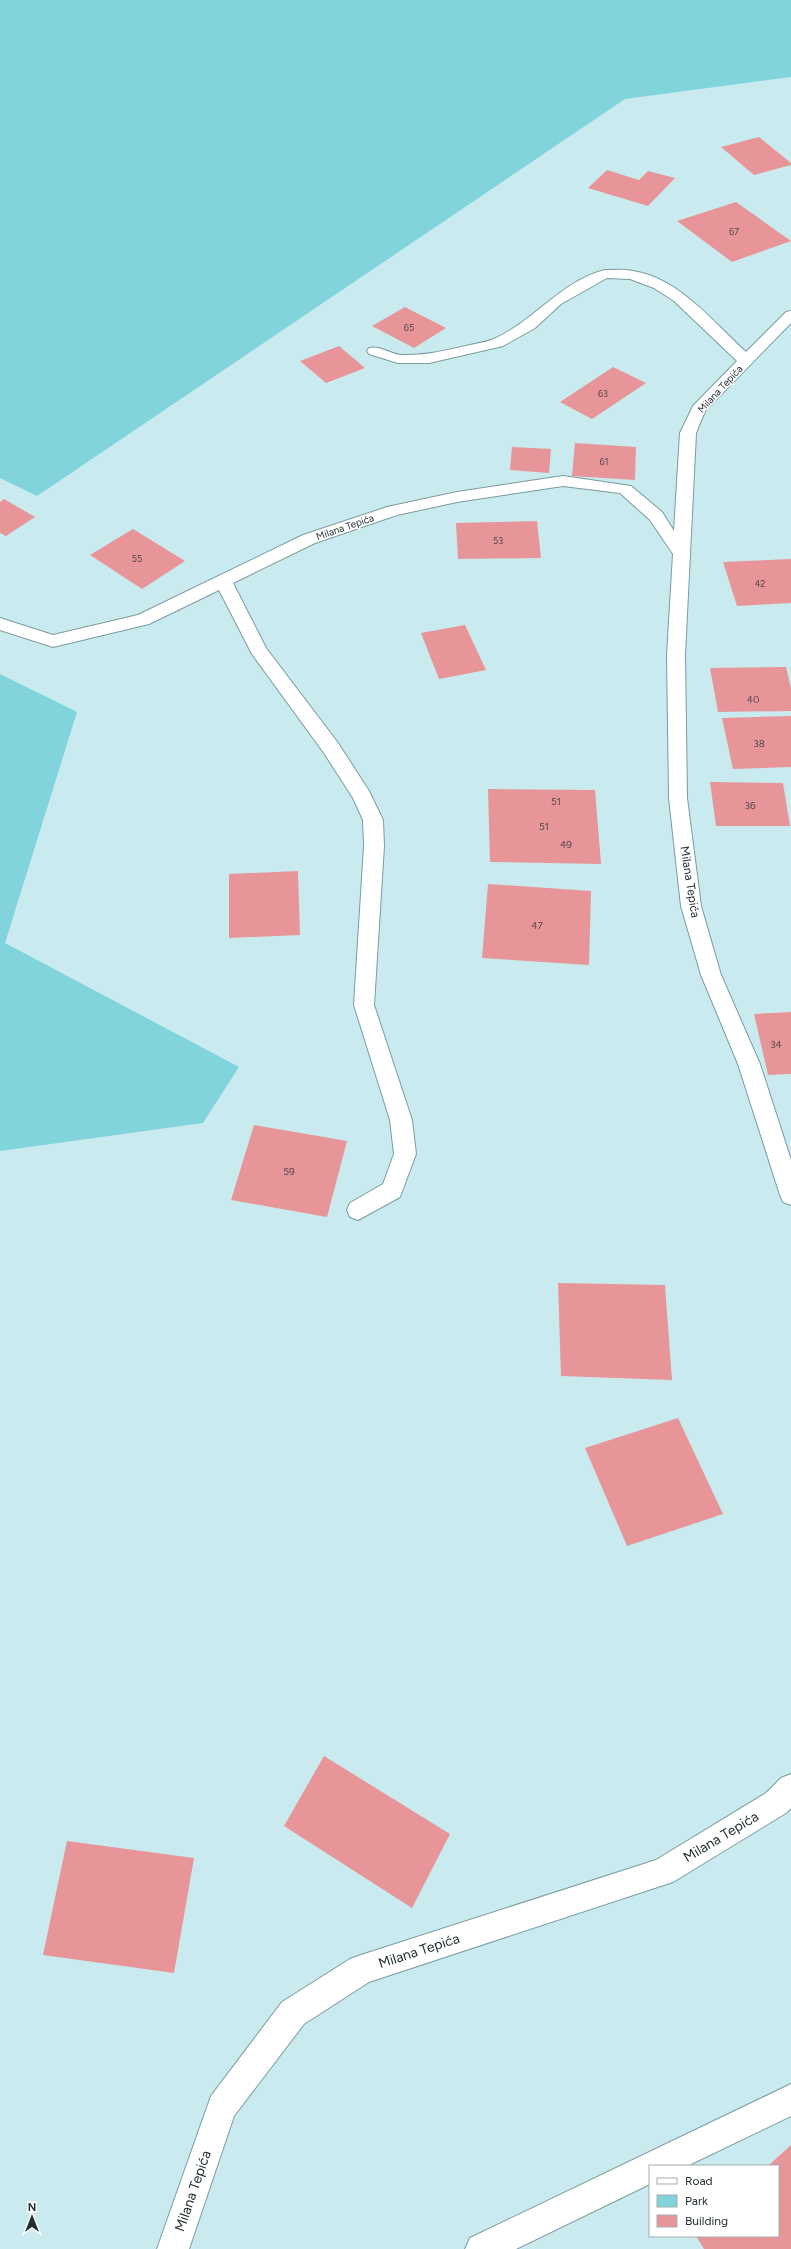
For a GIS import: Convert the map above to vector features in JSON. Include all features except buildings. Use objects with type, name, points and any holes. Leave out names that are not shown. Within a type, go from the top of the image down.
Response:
[{"type":"street","points":[[374,351],[398,359],[429,359],[498,343],[530,325],[556,301],[586,283],[606,274],[632,275],[660,285],[679,298],[746,361]]},
{"type":"street","name":"Milana Tepića","points":[[791,315],[698,409],[688,433],[676,655],[678,798],[691,906],[711,975],[749,1064],[791,1195]]},
{"type":"street","name":"Milana Tepića","points":[[0,624],[53,641],[143,620],[309,539],[393,511],[457,497],[563,481],[625,489],[656,516],[681,553]]},
{"type":"street","points":[[223,581],[258,650],[331,748],[362,796],[373,820],[374,846],[364,1005],[401,1120],[405,1154],[392,1190],[358,1210]]},
{"type":"street","name":"Milana Tepića","points":[[173,2249],[222,2107],[293,2013],[361,1970],[663,1872],[776,1803],[791,1788]]},
{"type":"street","points":[[653,2165],[791,2100]]},
{"type":"street","points":[[481,2249],[649,2167]]},
{"type":"green space","points":[[0,0],[791,0],[791,77],[625,99],[37,496],[0,478]]},
{"type":"green space","points":[[0,674],[77,712],[5,943],[239,1067],[203,1123],[0,1151]]}]
